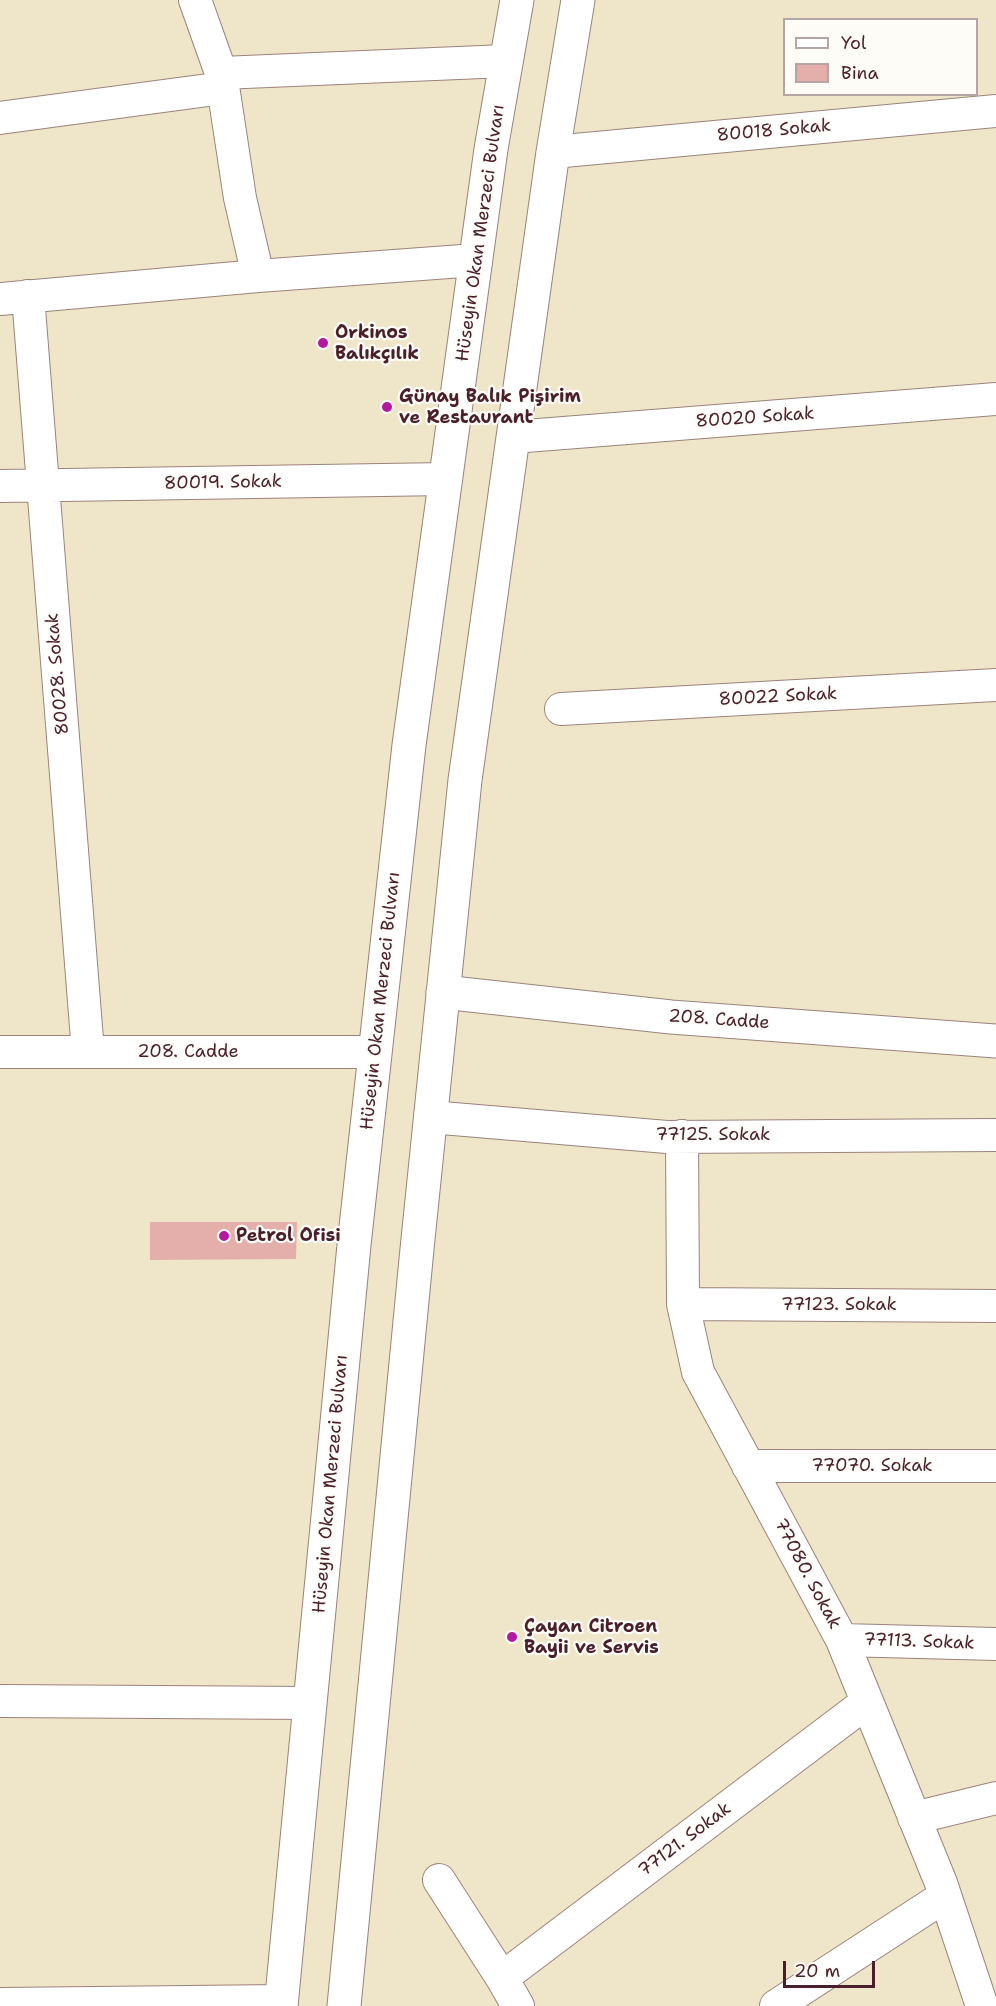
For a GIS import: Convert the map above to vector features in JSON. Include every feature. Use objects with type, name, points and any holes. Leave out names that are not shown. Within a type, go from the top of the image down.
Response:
[{"type":"main road","name":"Hüseyin Okan Merzeci Bulvarı","points":[[281,2004],[354,1245],[409,745],[491,149],[517,0]]},
{"type":"main road","points":[[344,2006],[430,1116],[465,780],[553,152],[578,0]]},
{"type":"main road","name":"208. Cadde","points":[[443,992],[671,1017],[996,1041]]},
{"type":"street","points":[[195,0],[222,81],[240,198],[258,276]]},
{"type":"street","points":[[0,118],[222,81],[506,62]]},
{"type":"street","name":"80018 Sokak","points":[[553,152],[996,111]]},
{"type":"street","points":[[14,298],[258,276],[476,260]]},
{"type":"street","name":"80028. Sokak","points":[[14,298],[43,486],[88,1052]]},
{"type":"street","name":"80020 Sokak","points":[[513,437],[996,399]]},
{"type":"street","name":"80019. Sokak","points":[[0,486],[446,479]]},
{"type":"street","name":"80022 Sokak","points":[[561,709],[996,685]]},
{"type":"street","name":"208. Cadde","points":[[0,1052],[375,1052]]},
{"type":"street","name":"77125. Sokak","points":[[430,1116],[682,1136],[996,1135]]},
{"type":"street","name":"77080. Sokak","points":[[682,1136],[682,1304],[698,1372],[842,1640],[945,1896],[982,2006]]},
{"type":"street","name":"77123. Sokak","points":[[682,1304],[996,1306]]},
{"type":"street","name":"77070. Sokak","points":[[748,1466],[996,1466]]},
{"type":"street","name":"77113. Sokak","points":[[842,1640],[996,1644]]},
{"type":"street","points":[[0,1701],[310,1702]]},
{"type":"street","name":"77121. Sokak","points":[[502,1978],[867,1702]]},
{"type":"street","points":[[914,1818],[996,1798]]},
{"type":"street","points":[[439,1880],[518,2006]]},
{"type":"street","points":[[776,2006],[945,1896]]},
{"type":"street","points":[[0,2004],[281,2004]]},
{"type":"building","points":[[150,1222],[297,1222],[296,1259],[150,1260]]},
{"type":"place","name":"Orkinos Balıkçılık","points":[[323,343]]},
{"type":"place","name":"Günay Balık Pişirim ve Restaurant","points":[[387,407]]},
{"type":"place","name":"Petrol Ofisi","points":[[224,1236]]},
{"type":"place","name":"Çayan Citroen Bayii ve Servis","points":[[512,1637]]}]
